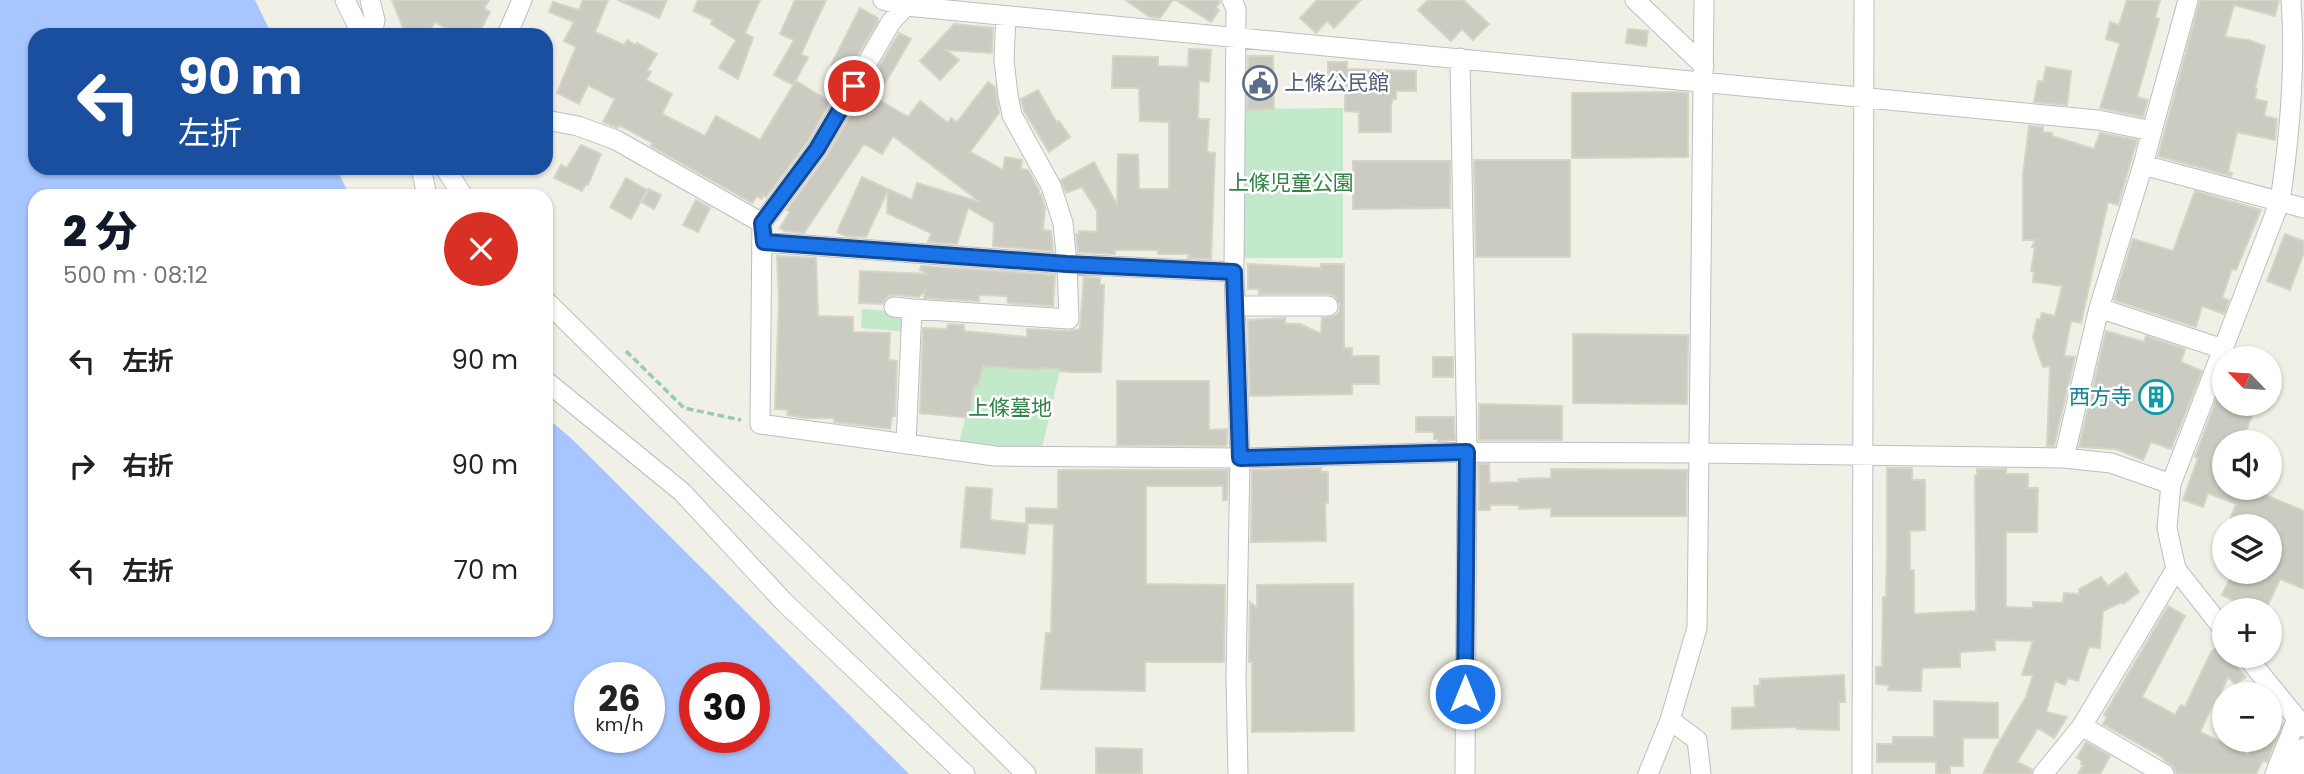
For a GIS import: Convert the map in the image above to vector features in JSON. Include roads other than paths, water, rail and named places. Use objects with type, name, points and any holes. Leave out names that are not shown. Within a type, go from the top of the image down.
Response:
[{"type":"street","points":[[345,0],[359,28]]},
{"type":"street","points":[[370,0],[375,20],[373,28]]},
{"type":"street","points":[[511,28],[522,0]]},
{"type":"street","points":[[883,0],[1006,16],[1235,39],[1704,75],[1865,98],[2058,115],[2152,131]]},
{"type":"street","points":[[1232,0],[1236,9],[1234,272],[1240,458],[1236,677],[1238,774]]},
{"type":"street","points":[[1634,0],[1704,75]]},
{"type":"street","points":[[1648,774],[1670,720],[1696,628],[1704,0]]},
{"type":"street","points":[[1862,774],[1864,0]]},
{"type":"street","points":[[2064,458],[2099,308],[2143,165],[2188,0]]},
{"type":"street","points":[[2224,346],[2280,201],[2287,157],[2293,54],[2291,0]]},
{"type":"street","points":[[908,3],[891,22],[817,149],[763,233],[760,424],[995,456],[1240,458],[1467,452],[2064,458],[2111,463],[2171,484]]},
{"type":"street","points":[[906,444],[903,308],[1069,319],[1063,223],[1051,186],[1012,115],[1004,60],[1006,16]]},
{"type":"street","points":[[1460,58],[1467,452],[1465,774]]},
{"type":"street","points":[[553,121],[578,126],[616,140],[763,233],[1067,264],[1234,272]]},
{"type":"street","points":[[2143,165],[2304,208]]},
{"type":"street","points":[[1235,306],[1328,306]]},
{"type":"street","points":[[553,308],[1026,774]]},
{"type":"street","points":[[2099,308],[2214,346]]},
{"type":"street","points":[[2212,378],[2171,484],[2167,528],[2176,569],[2212,615]]},
{"type":"street","points":[[553,387],[682,492],[784,602],[965,774]]},
{"type":"street","points":[[2043,774],[2081,726],[2176,569]]},
{"type":"street","points":[[2256,668],[2300,722],[2274,774]]},
{"type":"street","points":[[1670,720],[1697,740],[1701,774]]},
{"type":"street","points":[[2081,726],[2164,774]]},
{"type":"street","points":[[2294,774],[2304,748]]},
{"type":"water","points":[[0,0],[255,0],[269,28],[28,28],[28,175],[340,175],[346,189],[28,189],[28,637],[553,637],[553,423],[909,774],[0,774]]},
{"type":"place","name":"上條公民館","points":[[1260,83]]},
{"type":"place","name":"西方寺","points":[[2156,397]]},
{"type":"park label","name":"上條児童公園","points":[[1291,183]]},
{"type":"park label","name":"上條墓地","points":[[1010,408]]}]
